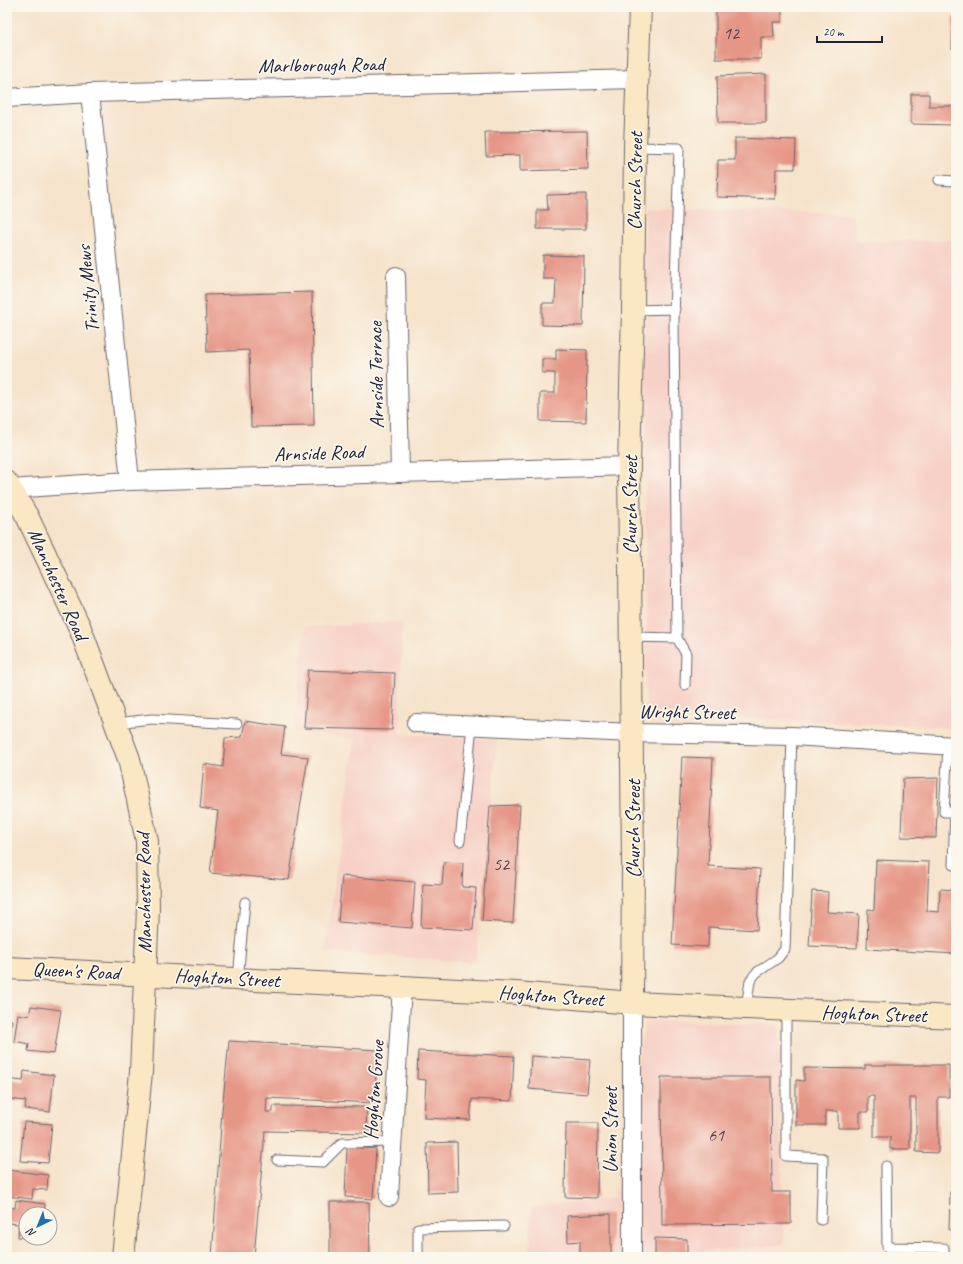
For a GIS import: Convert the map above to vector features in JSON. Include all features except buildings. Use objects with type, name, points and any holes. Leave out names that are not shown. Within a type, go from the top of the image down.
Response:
[{"type":"street","name":"Church Street","points":[[632,1003],[634,864],[629,466],[634,310],[635,147],[640,7]]},
{"type":"street","name":"Marlborough Road","points":[[7,98],[90,93],[637,79]]},
{"type":"street","name":"Trinity Mews","points":[[90,93],[130,481]]},
{"type":"street","name":"Arnside Terrace","points":[[396,276],[400,473]]},
{"type":"street","name":"Arnside Road","points":[[8,488],[130,481],[629,466]]},
{"type":"street","name":"Manchester Road","points":[[8,488],[27,516],[80,628],[129,759],[147,841],[148,909],[146,974],[140,1072],[123,1257]]},
{"type":"street","name":"Wright Street","points":[[416,724],[632,733],[792,736],[952,746]]},
{"type":"street","name":"Queen's Road","points":[[7,968],[146,974]]},
{"type":"street","name":"Hoghton Street","points":[[146,974],[516,993],[632,1003],[956,1017]]},
{"type":"street","name":"Hoghton Grove","points":[[389,1197],[402,987]]},
{"type":"street","name":"Union Street","points":[[632,1003],[632,1257]]},
{"type":"lane","points":[[635,147],[678,148],[674,309],[677,638],[686,654],[685,685]]},
{"type":"lane","points":[[939,180],[956,181]]},
{"type":"lane","points":[[634,310],[674,309]]},
{"type":"lane","points":[[632,637],[677,638]]},
{"type":"lane","points":[[115,723],[152,719],[237,724]]},
{"type":"lane","points":[[460,841],[472,726]]},
{"type":"lane","points":[[746,1008],[750,981],[756,973],[778,958],[785,949],[792,736]]},
{"type":"lane","points":[[952,746],[944,812],[955,812],[953,865]]},
{"type":"lane","points":[[238,979],[245,902]]},
{"type":"lane","points":[[786,1010],[786,1156],[823,1158],[821,1220]]},
{"type":"lane","points":[[277,1160],[323,1162],[342,1143],[392,1142]]},
{"type":"lane","points":[[886,1166],[887,1247],[944,1248],[944,1257]]},
{"type":"lane","points":[[418,1257],[418,1228],[504,1226]]},
{"type":"shaded area","points":[[645,208],[852,214],[858,242],[956,240],[956,728],[646,713]]},
{"type":"shaded area","points":[[402,622],[399,734],[497,740],[476,962],[325,952],[355,739],[294,731],[305,627]]},
{"type":"shaded area","points":[[645,1020],[778,1025],[784,1245],[703,1251],[703,1257],[530,1257],[531,1207],[614,1198]]}]
